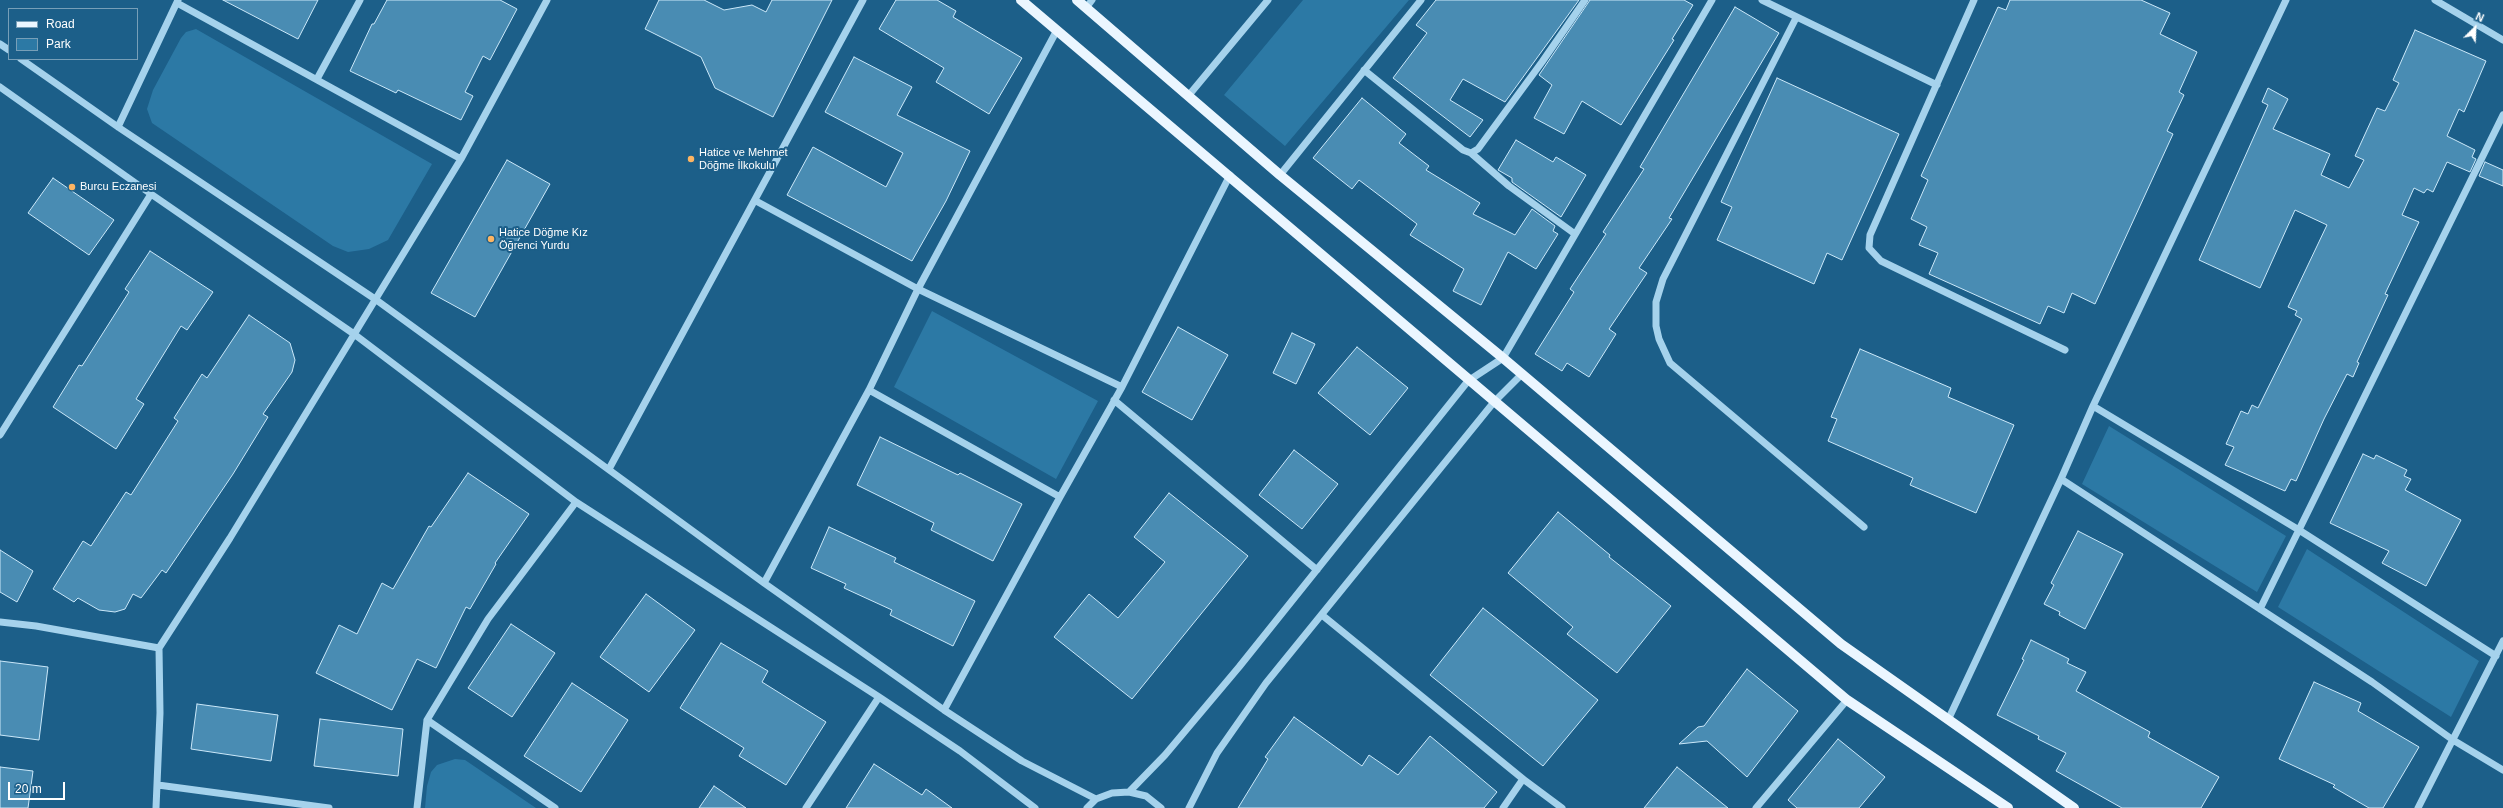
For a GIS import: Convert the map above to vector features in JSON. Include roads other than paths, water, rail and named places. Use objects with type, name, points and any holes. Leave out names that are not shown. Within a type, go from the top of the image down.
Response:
[{"type":"main road","points":[[1021,0],[1230,175],[1468,381],[1846,700],[2008,808]]},
{"type":"main road","points":[[1077,0],[1089,4],[1280,175],[1503,358],[1521,375],[1841,644],[2074,808]]},
{"type":"street","points":[[317,79],[360,0]]},
{"type":"street","points":[[156,808],[158,785],[159,648],[461,159],[547,0]]},
{"type":"street","points":[[609,469],[756,201],[863,0]]},
{"type":"street","points":[[1189,95],[1268,0]]},
{"type":"street","points":[[1280,175],[1421,0]]},
{"type":"street","points":[[1471,153],[1478,149],[1542,62],[1584,0]]},
{"type":"street","points":[[1129,792],[1165,755],[1317,570],[1468,381],[1503,358],[1712,0]]},
{"type":"street","points":[[1762,0],[1796,18],[1937,85]]},
{"type":"street","points":[[1974,0],[1870,235],[1869,248],[1881,261],[2065,350]]},
{"type":"street","points":[[1948,720],[2061,480],[2093,406],[2286,0]]},
{"type":"street","points":[[2435,0],[2503,40]]},
{"type":"street","points":[[118,127],[178,1],[461,159]]},
{"type":"street","points":[[1796,18],[1663,279],[1656,302],[1656,326],[1659,339],[1670,363],[1864,527]]},
{"type":"street","points":[[764,583],[869,390],[918,289],[1057,30]]},
{"type":"street","points":[[23,60],[118,127],[375,299],[764,583],[944,710],[1022,761],[1096,799]]},
{"type":"street","points":[[1364,70],[1463,150],[1471,153],[1509,186],[1575,234]]},
{"type":"street","points":[[0,87],[151,194],[354,334],[576,502],[879,697],[960,751],[1035,808]]},
{"type":"street","points":[[2260,609],[2503,115]]},
{"type":"street","points":[[944,710],[1060,496],[1122,387],[1230,175]]},
{"type":"street","points":[[0,435],[151,194]]},
{"type":"street","points":[[756,201],[918,289],[1122,387]]},
{"type":"street","points":[[1189,808],[1216,753],[1266,683],[1494,402],[1521,375]]},
{"type":"street","points":[[869,390],[1060,496]]},
{"type":"street","points":[[1114,400],[1317,570]]},
{"type":"street","points":[[2093,406],[2299,530],[2496,656]]},
{"type":"street","points":[[2061,480],[2372,682],[2453,740],[2503,770]]},
{"type":"street","points":[[417,808],[427,720],[488,619],[576,502]]},
{"type":"street","points":[[1322,614],[1523,779],[1562,808]]},
{"type":"street","points":[[0,622],[36,626],[159,648]]},
{"type":"street","points":[[2418,808],[2503,641]]},
{"type":"street","points":[[806,808],[879,697]]},
{"type":"street","points":[[1756,808],[1846,700]]},
{"type":"street","points":[[427,720],[555,808]]},
{"type":"street","points":[[1503,808],[1523,779]]},
{"type":"street","points":[[158,785],[329,808]]},
{"type":"street","points":[[1087,808],[1096,799],[1112,793],[1129,792],[1146,796],[1161,808]]},
{"type":"place","name":"Hatice ve Mehmet Döğme İlkokulu","points":[[691,159]]},
{"type":"place","name":"Burcu Eczanesi","points":[[72,187]]},
{"type":"place","name":"Hatice Döğme Kız Öğrenci Yurdu","points":[[491,239]]}]
